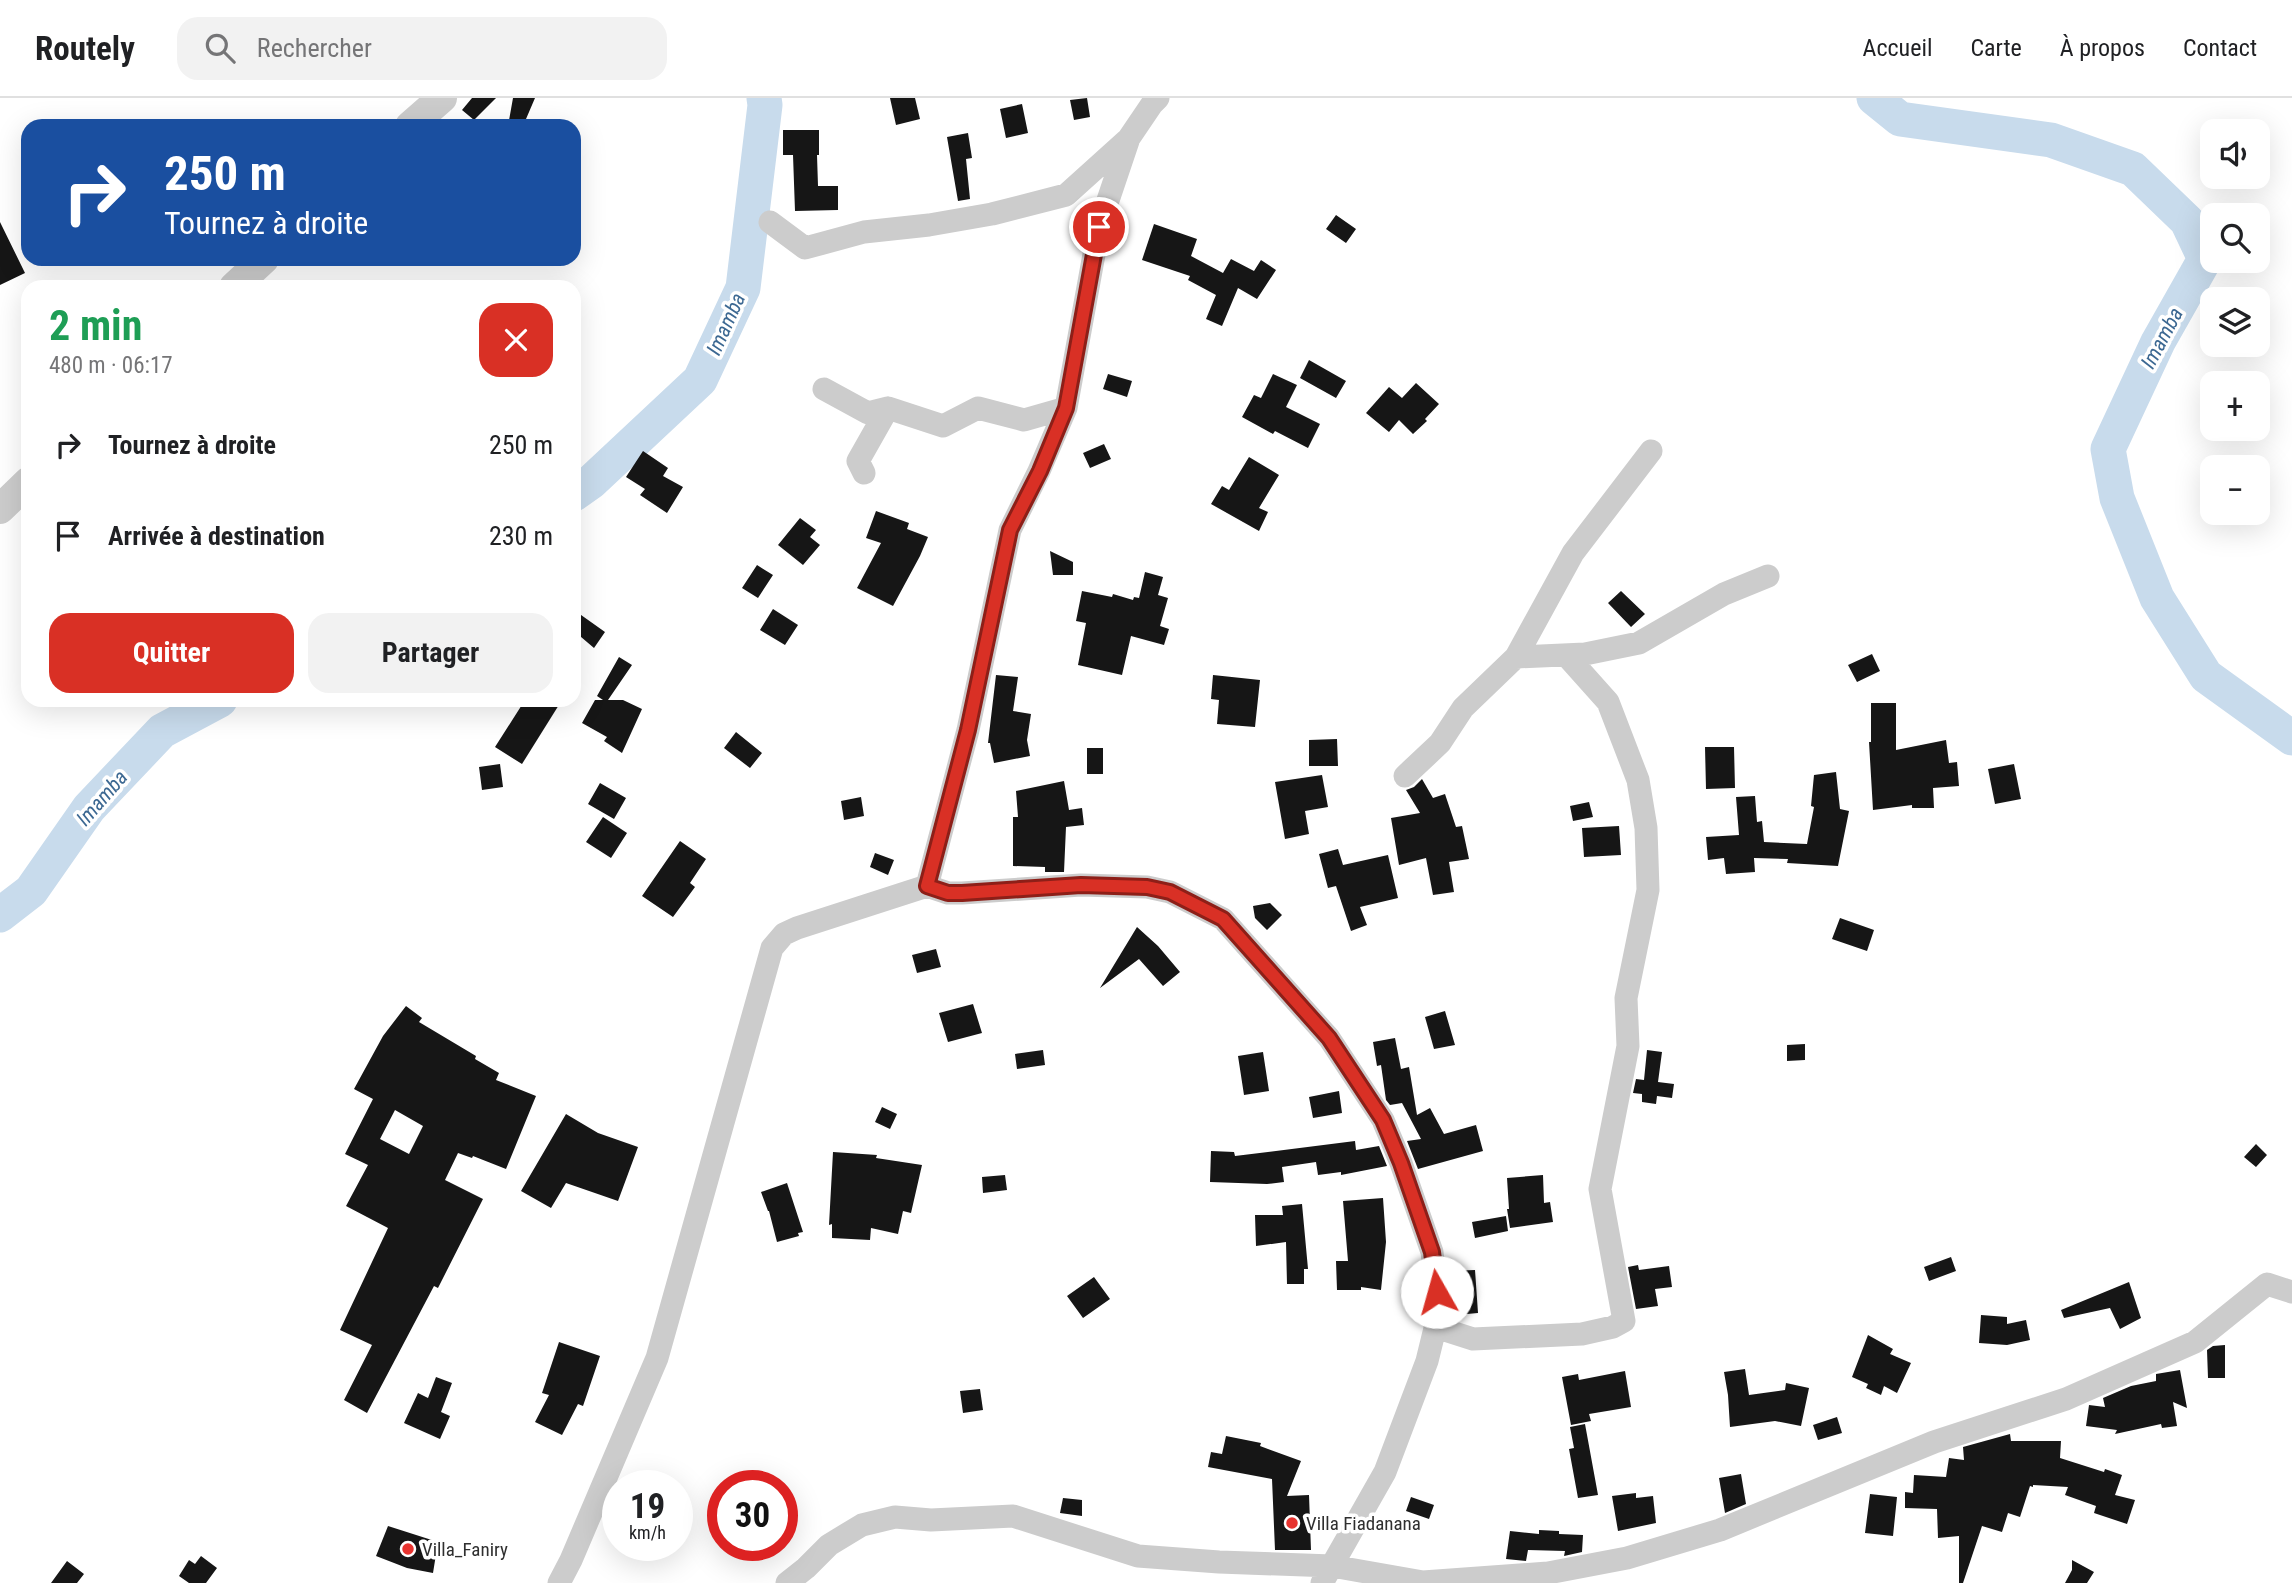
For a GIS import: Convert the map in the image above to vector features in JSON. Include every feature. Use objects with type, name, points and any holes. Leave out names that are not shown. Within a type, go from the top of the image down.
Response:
[{"type":"street","points":[[418,119],[442,98]]},
{"type":"street","points":[[770,222],[805,248],[864,232],[929,225],[992,214],[1066,195],[1129,138],[1158,98]]},
{"type":"street","points":[[927,886],[968,730],[1010,530],[1040,471],[1066,408],[1099,227],[1129,138]]},
{"type":"street","points":[[242,280],[256,266]]},
{"type":"street","points":[[824,389],[868,412],[888,408],[943,426],[978,408],[1024,420],[1066,408]]},
{"type":"street","points":[[864,473],[858,461],[888,408]]},
{"type":"street","points":[[1405,776],[1440,743],[1463,708],[1516,657],[1573,554],[1651,451]]},
{"type":"street","points":[[0,509],[21,489]]},
{"type":"street","points":[[1516,657],[1585,654],[1639,643],[1724,594],[1768,576]]},
{"type":"street","points":[[559,1583],[657,1359],[772,948],[784,934],[797,928],[927,886],[948,893],[1081,885],[1147,887],[1170,892],[1223,919],[1329,1038],[1383,1120],[1432,1252],[1440,1312],[1448,1331],[1474,1339],[1582,1334],[1613,1327],[1624,1321],[1600,1189],[1628,1046],[1626,998],[1648,890],[1646,828],[1638,780],[1608,702],[1566,655]]},
{"type":"street","points":[[787,1583],[840,1538],[862,1525],[895,1517],[931,1520],[1013,1516],[1138,1556],[1423,1582],[1548,1573],[1627,1558],[1720,1530],[1934,1442],[2066,1399],[2195,1342],[2267,1284],[2292,1292]]},
{"type":"street","points":[[1327,1574],[1385,1472],[1427,1361],[1440,1312]]},
{"type":"building","points":[[472,98],[496,98],[475,119],[462,110]]},
{"type":"building","points":[[513,98],[535,98],[526,119],[509,119]]},
{"type":"building","points":[[890,98],[915,98],[920,119],[896,125]]},
{"type":"building","points":[[1087,98],[1090,117],[1074,120],[1070,100]]},
{"type":"building","points":[[1022,104],[1028,133],[1006,138],[1000,109]]},
{"type":"building","points":[[783,130],[819,130],[818,186],[838,186],[838,210],[795,211],[793,155],[783,155]]},
{"type":"building","points":[[968,133],[972,158],[966,159],[970,199],[958,201],[947,137]]},
{"type":"building","points":[[1336,215],[1356,229],[1346,243],[1326,229]]},
{"type":"building","points":[[0,222],[25,273],[0,285]]},
{"type":"building","points":[[1154,224],[1197,239],[1191,256],[1223,273],[1231,259],[1254,271],[1261,260],[1276,270],[1257,299],[1238,288],[1222,326],[1206,319],[1216,295],[1188,280],[1190,276],[1142,260]]},
{"type":"building","points":[[1309,360],[1346,381],[1336,398],[1300,378]]},
{"type":"building","points":[[1108,374],[1132,381],[1127,397],[1103,389]]},
{"type":"building","points":[[1273,374],[1297,385],[1286,407],[1320,424],[1308,448],[1275,431],[1273,434],[1242,417],[1254,395],[1261,398]]},
{"type":"building","points":[[1416,383],[1439,404],[1413,434],[1399,420],[1389,432],[1366,413],[1389,387],[1402,398]]},
{"type":"building","points":[[1104,444],[1111,459],[1090,468],[1083,453]]},
{"type":"building","points":[[643,451],[668,468],[663,476],[683,487],[667,513],[640,495],[645,489],[626,477]]},
{"type":"building","points":[[1249,457],[1279,475],[1259,508],[1268,512],[1259,531],[1211,504],[1222,486],[1229,490]]},
{"type":"building","points":[[876,511],[909,523],[907,529],[928,537],[893,606],[857,588],[881,543],[866,538]]},
{"type":"building","points":[[800,518],[816,530],[810,537],[820,545],[803,565],[778,545]]},
{"type":"building","points":[[1050,551],[1073,562],[1073,575],[1053,575]]},
{"type":"building","points":[[757,565],[773,575],[758,598],[742,588]]},
{"type":"building","points":[[1145,572],[1163,577],[1158,595],[1168,598],[1160,626],[1169,629],[1164,645],[1131,636],[1122,675],[1078,665],[1086,623],[1076,621],[1082,591],[1112,597],[1113,594],[1133,600],[1134,597],[1139,598]]},
{"type":"building","points":[[1621,591],[1645,614],[1631,627],[1608,603]]},
{"type":"building","points":[[773,609],[798,625],[785,645],[760,630]]},
{"type":"building","points":[[581,615],[605,632],[594,648],[581,637]]},
{"type":"building","points":[[1872,654],[1880,671],[1857,682],[1848,665]]},
{"type":"building","points":[[619,657],[632,665],[608,700],[623,700],[642,709],[622,753],[604,741],[607,737],[582,723],[595,700],[603,700],[597,696]]},
{"type":"building","points":[[996,675],[1018,677],[1013,711],[1031,714],[1027,740],[1030,756],[994,763],[988,743]]},
{"type":"building","points":[[1213,675],[1260,680],[1255,727],[1217,724],[1219,700],[1211,699]]},
{"type":"building","points":[[1871,703],[1896,703],[1896,750],[1946,740],[1949,763],[1957,762],[1959,786],[1933,788],[1934,808],[1912,808],[1912,805],[1873,810],[1869,742]]},
{"type":"building","points":[[521,707],[558,707],[522,764],[495,747]]},
{"type":"building","points":[[736,732],[762,753],[750,768],[724,748]]},
{"type":"building","points":[[1337,739],[1338,766],[1309,766],[1309,740]]},
{"type":"building","points":[[1705,747],[1734,747],[1735,788],[1706,789]]},
{"type":"building","points":[[1087,748],[1103,748],[1103,774],[1087,774]]},
{"type":"building","points":[[500,764],[503,787],[482,790],[479,767]]},
{"type":"building","points":[[2014,764],[2021,799],[1995,804],[1988,769]]},
{"type":"building","points":[[1836,772],[1840,809],[1849,811],[1838,866],[1787,863],[1788,859],[1754,858],[1755,872],[1726,874],[1724,858],[1708,860],[1706,837],[1739,835],[1736,797],[1755,796],[1757,822],[1762,821],[1764,842],[1807,844],[1814,807],[1811,806],[1814,775]]},
{"type":"building","points":[[1322,775],[1328,807],[1305,811],[1309,834],[1285,839],[1275,782]]},
{"type":"building","points":[[1422,779],[1433,798],[1445,794],[1456,827],[1462,826],[1469,859],[1449,862],[1454,892],[1433,895],[1426,858],[1399,865],[1391,818],[1420,813],[1406,790]]},
{"type":"building","points":[[1064,781],[1069,810],[1082,808],[1084,825],[1066,827],[1064,872],[1045,872],[1045,867],[1013,866],[1013,817],[1018,817],[1016,791]]},
{"type":"building","points":[[600,783],[626,798],[614,819],[588,804]]},
{"type":"building","points":[[861,797],[864,816],[844,820],[841,801]]},
{"type":"building","points":[[1589,802],[1593,817],[1573,821],[1570,806]]},
{"type":"building","points":[[603,817],[627,833],[611,858],[586,842]]},
{"type":"building","points":[[1619,826],[1621,855],[1584,857],[1582,828]]},
{"type":"building","points":[[680,841],[706,859],[690,883],[695,887],[673,917],[642,896]]},
{"type":"building","points":[[1338,849],[1343,865],[1388,855],[1398,898],[1360,907],[1367,925],[1351,931],[1336,886],[1328,888],[1319,854]]},
{"type":"building","points":[[875,853],[894,860],[888,875],[870,867]]},
{"type":"building","points":[[1270,903],[1282,915],[1267,930],[1255,918],[1253,906]]},
{"type":"building","points":[[1840,918],[1874,930],[1867,951],[1832,939]]},
{"type":"building","points":[[1137,927],[1180,972],[1163,986],[1139,959],[1100,988]]},
{"type":"building","points":[[936,949],[941,967],[917,973],[912,955]]},
{"type":"building","points":[[973,1004],[982,1033],[948,1042],[939,1013]]},
{"type":"building","points":[[406,1006],[422,1018],[419,1022],[499,1073],[496,1080],[536,1096],[506,1169],[458,1153],[445,1180],[483,1199],[438,1288],[434,1286],[367,1413],[344,1400],[372,1345],[340,1330],[388,1228],[346,1206],[368,1165],[345,1154],[373,1099],[354,1089],[383,1036]],"holes":[[[395,1110],[423,1126],[409,1154],[380,1139]]]},
{"type":"building","points":[[1445,1011],[1455,1045],[1434,1049],[1425,1017]]},
{"type":"building","points":[[1395,1038],[1401,1069],[1409,1067],[1417,1115],[1430,1108],[1444,1134],[1476,1125],[1483,1151],[1418,1169],[1407,1141],[1421,1139],[1402,1103],[1390,1105],[1386,1100],[1381,1065],[1377,1066],[1373,1042]]},
{"type":"building","points":[[1805,1044],[1805,1060],[1787,1061],[1787,1045]]},
{"type":"building","points":[[1043,1050],[1045,1065],[1017,1069],[1015,1054]]},
{"type":"building","points":[[1647,1050],[1662,1052],[1658,1082],[1674,1084],[1672,1098],[1657,1096],[1656,1104],[1642,1102],[1642,1094],[1633,1093],[1636,1079],[1644,1080]]},
{"type":"building","points":[[1263,1052],[1269,1091],[1244,1095],[1238,1056]]},
{"type":"building","points":[[1339,1091],[1342,1113],[1313,1118],[1309,1097]]},
{"type":"building","points":[[882,1107],[897,1114],[890,1129],[875,1122]]},
{"type":"building","points":[[566,1114],[598,1133],[638,1147],[618,1201],[566,1183],[551,1208],[521,1191]]},
{"type":"building","points":[[1355,1141],[1356,1150],[1379,1146],[1387,1166],[1341,1175],[1341,1172],[1318,1175],[1316,1162],[1282,1167],[1284,1182],[1210,1182],[1211,1151],[1234,1152],[1235,1156]]},
{"type":"building","points":[[2256,1144],[2267,1155],[2256,1167],[2244,1157]]},
{"type":"building","points":[[833,1152],[877,1155],[876,1158],[922,1165],[911,1213],[903,1211],[898,1234],[871,1228],[870,1240],[832,1238],[832,1224],[829,1225]]},
{"type":"building","points":[[1005,1175],[1007,1190],[983,1193],[982,1177]]},
{"type":"building","points":[[1543,1175],[1544,1203],[1550,1202],[1553,1222],[1510,1228],[1507,1178]]},
{"type":"building","points":[[787,1183],[803,1232],[798,1233],[799,1236],[777,1242],[761,1192]]},
{"type":"building","points":[[1383,1198],[1386,1242],[1381,1290],[1361,1287],[1361,1290],[1337,1290],[1336,1261],[1348,1261],[1343,1201]]},
{"type":"building","points":[[1302,1204],[1308,1269],[1304,1269],[1304,1284],[1287,1284],[1286,1242],[1256,1246],[1255,1215],[1283,1215],[1282,1206]]},
{"type":"building","points":[[1506,1216],[1508,1231],[1475,1238],[1472,1222]]},
{"type":"building","points":[[1951,1257],[1956,1271],[1929,1281],[1924,1267]]},
{"type":"building","points":[[1638,1265],[1639,1270],[1669,1266],[1672,1287],[1655,1289],[1658,1306],[1636,1309],[1628,1267]]},
{"type":"building","points":[[1475,1270],[1478,1313],[1456,1315],[1448,1271]]},
{"type":"building","points":[[1094,1277],[1110,1299],[1083,1318],[1067,1296]]},
{"type":"building","points":[[2129,1282],[2141,1318],[2120,1329],[2110,1308],[2064,1318],[2061,1310]]},
{"type":"building","points":[[1981,1315],[2007,1317],[2007,1324],[2026,1320],[2030,1340],[2007,1345],[1979,1343]]},
{"type":"building","points":[[1868,1335],[1893,1349],[1890,1354],[1911,1363],[1897,1393],[1884,1386],[1881,1395],[1866,1388],[1868,1384],[1852,1377]]},
{"type":"building","points":[[559,1342],[600,1356],[583,1406],[578,1404],[562,1435],[535,1422],[549,1395],[542,1393]]},
{"type":"building","points":[[2225,1345],[2225,1378],[2208,1378],[2207,1350],[2213,1346]]},
{"type":"building","points":[[1745,1369],[1749,1395],[1785,1390],[1786,1383],[1809,1388],[1801,1426],[1775,1421],[1730,1427],[1724,1372]]},
{"type":"building","points":[[2180,1370],[2187,1408],[2173,1402],[2177,1426],[2162,1428],[2161,1424],[2115,1434],[2117,1430],[2086,1426],[2089,1405],[2105,1407],[2103,1398],[2131,1386],[2156,1381],[2156,1374]]},
{"type":"building","points":[[1625,1371],[1631,1407],[1589,1414],[1591,1421],[1571,1425],[1562,1377],[1578,1374],[1579,1380]]},
{"type":"building","points":[[436,1377],[452,1383],[441,1412],[450,1416],[440,1439],[404,1423],[418,1393],[428,1398]]},
{"type":"building","points":[[980,1389],[983,1410],[963,1413],[960,1391]]},
{"type":"building","points":[[1837,1417],[1842,1433],[1818,1440],[1813,1425]]},
{"type":"building","points":[[1585,1424],[1598,1495],[1578,1498],[1569,1449],[1574,1448],[1570,1427]]},
{"type":"building","points":[[2010,1434],[2011,1441],[2061,1441],[2060,1458],[2122,1475],[2115,1495],[2135,1500],[2127,1524],[2094,1513],[2096,1506],[2065,1495],[2068,1487],[2030,1486],[2020,1517],[2008,1513],[2002,1532],[1982,1526],[1963,1583],[1959,1583],[1959,1536],[1938,1538],[1937,1509],[1905,1508],[1905,1492],[1913,1493],[1914,1475],[1946,1477],[1949,1458],[1964,1460],[1963,1447]]},
{"type":"building","points":[[1226,1436],[1261,1443],[1260,1446],[1301,1461],[1287,1496],[1309,1495],[1311,1550],[1275,1550],[1272,1479],[1208,1467],[1211,1452],[1222,1454]]},
{"type":"building","points":[[1741,1474],[1746,1504],[1725,1513],[1719,1478]]},
{"type":"building","points":[[1636,1493],[1636,1498],[1653,1496],[1656,1523],[1618,1531],[1612,1496]]},
{"type":"building","points":[[1870,1494],[1897,1497],[1893,1536],[1865,1533]]},
{"type":"building","points":[[1411,1497],[1434,1505],[1429,1519],[1406,1511]]},
{"type":"building","points":[[1063,1498],[1082,1500],[1082,1516],[1060,1513]]},
{"type":"building","name":"Villa_Faniry","points":[[388,1526],[438,1542],[433,1573],[407,1568],[376,1556]]},
{"type":"building","points":[[1539,1530],[1583,1535],[1582,1552],[1564,1556],[1565,1551],[1528,1550],[1526,1561],[1506,1559],[1510,1531],[1539,1534]]},
{"type":"building","points":[[201,1556],[217,1568],[206,1583],[189,1583],[179,1576],[189,1560],[195,1564]]},
{"type":"building","points":[[2072,1560],[2094,1572],[2087,1583],[2065,1583],[2072,1570]]},
{"type":"building","points":[[67,1561],[84,1574],[77,1583],[51,1583]]},
{"type":"waterway","name":"Imamba","points":[[581,489],[700,380],[743,288],[764,98]]},
{"type":"waterway","name":"Imamba","points":[[1874,98],[1900,119],[2051,140],[2133,169],[2187,221],[2205,259],[2158,342],[2108,449],[2117,498],[2157,598],[2206,676],[2292,738]]},
{"type":"waterway","name":"Imamba","points":[[0,915],[31,891],[89,808],[162,731],[207,707]]},
{"type":"place","name":"Villa Fiadanana","points":[[1292,1523]]},
{"type":"place","name":"Villa_Faniry","points":[[408,1549]]},
{"type":"route","points":[[1099,227],[1066,408],[1040,471],[1010,530],[968,730],[927,886],[948,893],[1081,885],[1147,887],[1170,892],[1223,919],[1329,1038],[1383,1120],[1432,1252],[1437,1292]]}]
